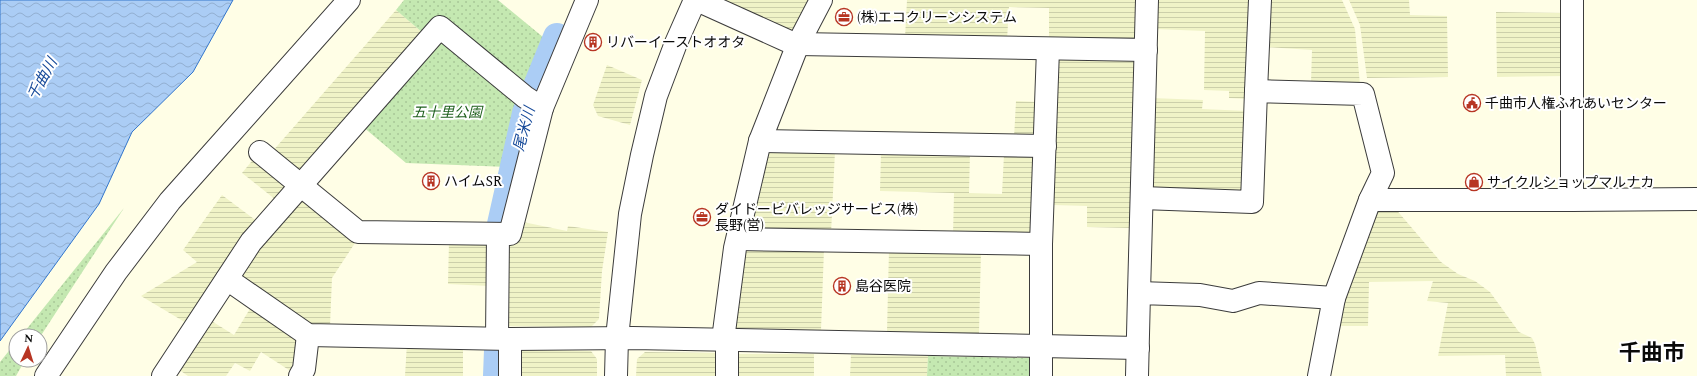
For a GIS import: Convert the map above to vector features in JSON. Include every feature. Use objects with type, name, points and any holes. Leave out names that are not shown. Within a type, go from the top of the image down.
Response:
[{"type":"street","points":[[46,376],[116,272],[170,201],[349,0]]},
{"type":"street","points":[[260,152],[358,232],[510,234],[534,103],[587,0]]},
{"type":"street","points":[[616,376],[617,338],[630,214],[642,154],[656,96],[676,43],[696,0],[790,42],[798,44],[1146,50]]},
{"type":"street","points":[[727,376],[728,349],[724,332],[735,248],[760,141],[798,44],[821,0]]},
{"type":"street","points":[[1137,376],[1147,0]]},
{"type":"street","points":[[1142,198],[1252,202],[1260,0]]},
{"type":"street","points":[[1572,0],[1572,200]]},
{"type":"street","points":[[163,376],[251,242],[440,27],[534,103]]},
{"type":"street","points":[[1041,376],[1041,244],[1048,48]]},
{"type":"street","points":[[1256,91],[1363,94],[1383,173],[1370,200],[1334,298],[1320,376]]},
{"type":"street","points":[[760,141],[1045,146]]},
{"type":"street","points":[[1370,200],[1697,199]]},
{"type":"street","points":[[498,235],[504,338],[510,376]]},
{"type":"street","points":[[738,239],[1041,244]]},
{"type":"street","points":[[226,279],[308,335],[617,338],[1138,348]]},
{"type":"street","points":[[1139,293],[1200,295],[1233,301],[1259,293],[1334,298]]},
{"type":"street","points":[[300,376],[304,369],[308,335]]},
{"type":"green space","name":"五十里公園","points":[[404,0],[498,0],[549,42],[528,89],[438,16],[423,33],[396,10]]},
{"type":"green space","points":[[715,0],[810,0],[793,37]]},
{"type":"green space","points":[[907,0],[1140,0],[1138,38],[1134,43],[1049,41],[1049,8],[1009,7],[1007,40],[905,38]]},
{"type":"green space","points":[[1155,0],[1251,0],[1248,99],[1229,98],[1229,91],[1204,90],[1205,31],[1154,29]]},
{"type":"green space","points":[[1267,0],[1342,0],[1355,29],[1360,85],[1311,83],[1312,50],[1266,47]]},
{"type":"green space","points":[[1349,0],[1409,0],[1410,15],[1447,16],[1448,77],[1367,78],[1360,25]]},
{"type":"green space","points":[[396,10],[423,33],[298,175],[271,153]]},
{"type":"green space","points":[[1496,12],[1567,13],[1567,76],[1497,77]]},
{"type":"green space","name":"五十里公園","points":[[438,42],[445,42],[521,107],[508,167],[406,163],[362,126]]},
{"type":"green space","points":[[1062,57],[1132,59],[1137,64],[1133,228],[1087,227],[1087,206],[1053,205],[1057,61]]},
{"type":"green space","points":[[607,65],[642,80],[630,125],[598,116],[593,105]]},
{"type":"green space","points":[[1152,98],[1203,100],[1202,109],[1248,111],[1245,189],[1241,193],[1156,192],[1149,184]]},
{"type":"green space","points":[[1016,101],[1038,102],[1037,134],[1032,138],[1014,138]]},
{"type":"green space","points":[[772,150],[835,151],[831,234],[754,232],[750,226],[766,155]]},
{"type":"green space","points":[[881,152],[970,153],[969,193],[1002,194],[1004,154],[1032,155],[1037,159],[1034,232],[1029,236],[953,235],[954,193],[880,191]]},
{"type":"green space","points":[[256,156],[291,184],[276,200],[242,173]]},
{"type":"green space","points":[[222,195],[258,222],[188,324],[141,296],[197,262],[183,250]]},
{"type":"green space","points":[[305,199],[357,240],[332,278],[330,326],[314,326],[239,274],[298,201]]},
{"type":"green space","points":[[1394,207],[1441,262],[1458,274],[1475,281],[1490,292],[1519,332],[1532,338],[1535,344],[1542,376],[1506,376],[1505,355],[1438,356],[1448,303],[1427,301],[1433,281],[1369,282],[1368,326],[1341,326],[1337,319],[1372,212]]},
{"type":"green space","points":[[124,208],[46,328],[27,328]]},
{"type":"green space","points":[[523,222],[567,231],[568,226],[608,232],[602,271],[599,319],[591,327],[505,326],[506,242]]},
{"type":"green space","points":[[449,242],[490,243],[489,286],[448,284]]},
{"type":"green space","points":[[741,248],[824,249],[821,330],[730,328]]},
{"type":"green space","points":[[889,249],[981,251],[979,333],[887,332]]},
{"type":"green space","points":[[251,307],[296,335],[298,346],[292,372],[261,352],[250,371],[235,363],[226,376],[188,376],[178,369],[210,320],[234,335]]},
{"type":"green space","points":[[407,343],[463,345],[463,376],[405,376]]},
{"type":"green space","points":[[523,350],[591,351],[597,359],[597,376],[518,376],[518,354]]},
{"type":"green space","points":[[8,352],[8,368],[20,368],[16,376],[0,376],[0,362]]},
{"type":"green space","points":[[645,352],[715,353],[719,358],[719,376],[636,376],[637,359]]},
{"type":"green space","points":[[739,354],[814,354],[814,376],[736,376],[736,357]]},
{"type":"green space","points":[[851,355],[928,356],[927,376],[850,376]]},
{"type":"green space","points":[[928,356],[1036,358],[1035,376],[927,376]]},
{"type":"water","name":"千曲川","points":[[0,0],[233,0],[193,72],[132,132],[99,204],[0,341]]},
{"type":"waterway","name":"尾米川","points":[[501,224],[526,113],[557,37]]},
{"type":"waterway","name":"尾米川","points":[[497,376],[498,350]]},
{"type":"place","name":"(株)エコクリーンシステム","points":[[844,17]]},
{"type":"place","name":"リバーイーストオオタ","points":[[593,42]]},
{"type":"place","name":"千曲市人権ふれあいセンター","points":[[1472,103]]},
{"type":"place","name":"ハイムSR","points":[[431,181]]},
{"type":"place","name":"サイクルショップマルナカ","points":[[1474,182]]},
{"type":"place","name":"ダイドービバレッジサービス(株) 長野(営)","points":[[702,217]]},
{"type":"place","name":"島谷医院","points":[[842,286]]},
{"type":"district","name":"千曲市","points":[[1652,352]]}]
